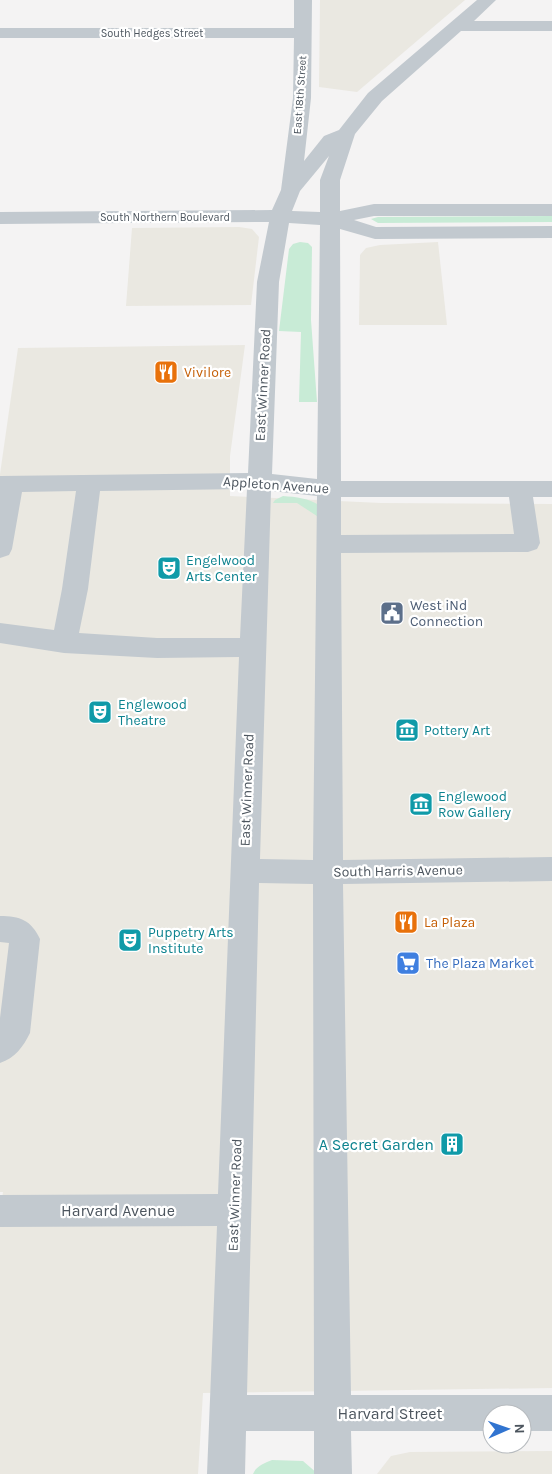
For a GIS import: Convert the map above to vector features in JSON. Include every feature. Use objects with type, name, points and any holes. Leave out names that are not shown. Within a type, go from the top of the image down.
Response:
[{"type":"street","name":"East 18th Street","points":[[291,190],[302,98],[303,0]]},
{"type":"street","name":"East Winner Road","points":[[334,1474],[328,872],[330,180],[346,133],[375,97],[487,0]]},
{"type":"street","points":[[457,26],[552,26]]},
{"type":"street","name":"South Hedges Street","points":[[0,33],[304,33]]},
{"type":"street","name":"East Winner Road","points":[[226,1474],[244,871],[258,481],[268,282],[280,216],[291,190],[331,140],[346,133]]},
{"type":"street","name":"South Northern Boulevard","points":[[329,219],[374,210],[552,210]]},
{"type":"street","name":"South Northern Boulevard","points":[[0,218],[280,216],[329,219],[375,233],[552,232]]},
{"type":"street","name":"Appleton Avenue","points":[[5,484],[258,481],[329,489],[552,489]]},
{"type":"street","points":[[64,643],[75,589],[88,483]]},
{"type":"street","points":[[0,549],[5,484]]},
{"type":"street","points":[[329,544],[528,543],[520,489]]},
{"type":"street","points":[[0,633],[64,643],[181,649],[252,647]]},
{"type":"street","name":"South Harris Avenue","points":[[244,871],[328,872],[552,869]]},
{"type":"street","points":[[0,929],[16,929],[25,939],[14,1033],[0,1049]]},
{"type":"street","name":"Harvard Avenue","points":[[0,1211],[235,1210]]},
{"type":"street","name":"Harvard Street","points":[[228,1413],[552,1414]]},
{"type":"shaded area","points":[[320,0],[465,0],[357,92],[319,87]]},
{"type":"shaded area","points":[[239,227],[252,229],[259,237],[251,305],[126,306],[132,228]]},
{"type":"shaded area","points":[[438,242],[447,325],[359,325],[360,255],[366,248],[380,245]]},
{"type":"shaded area","points":[[245,345],[230,456],[230,496],[381,503],[552,504],[552,1388],[203,1393],[198,1474],[0,1474],[0,1212],[3,1192],[0,1192],[0,474],[18,348]]},
{"type":"shaded area","points":[[482,1451],[482,1454],[532,1454],[532,1451],[552,1451],[552,1474],[377,1474],[391,1456],[410,1452]]},
{"type":"green space","points":[[552,216],[552,222],[378,223],[371,219],[378,217]]},
{"type":"green space","points":[[300,242],[308,243],[312,247],[311,320],[317,402],[299,402],[301,332],[279,331],[289,249],[293,244]]},
{"type":"green space","points":[[283,496],[302,498],[316,503],[320,506],[320,518],[297,503],[273,503]]},
{"type":"green space","points":[[272,1460],[303,1461],[318,1474],[253,1474],[258,1467]]},
{"type":"place","name":"Vivilore","points":[[166,372]]},
{"type":"place","name":"Engelwood Arts Center","points":[[169,568]]},
{"type":"place","name":"West iNd Connection","points":[[392,613]]},
{"type":"place","name":"Englewood Theatre","points":[[100,712]]},
{"type":"place","name":"Pottery Art","points":[[407,730]]},
{"type":"place","name":"Englewood Row Gallery","points":[[421,804]]},
{"type":"place","name":"La Plaza","points":[[406,922]]},
{"type":"place","name":"Puppetry Arts Institute","points":[[130,940]]},
{"type":"place","name":"The Plaza Market","points":[[408,963]]},
{"type":"place","name":"A Secret Garden","points":[[452,1144]]}]
